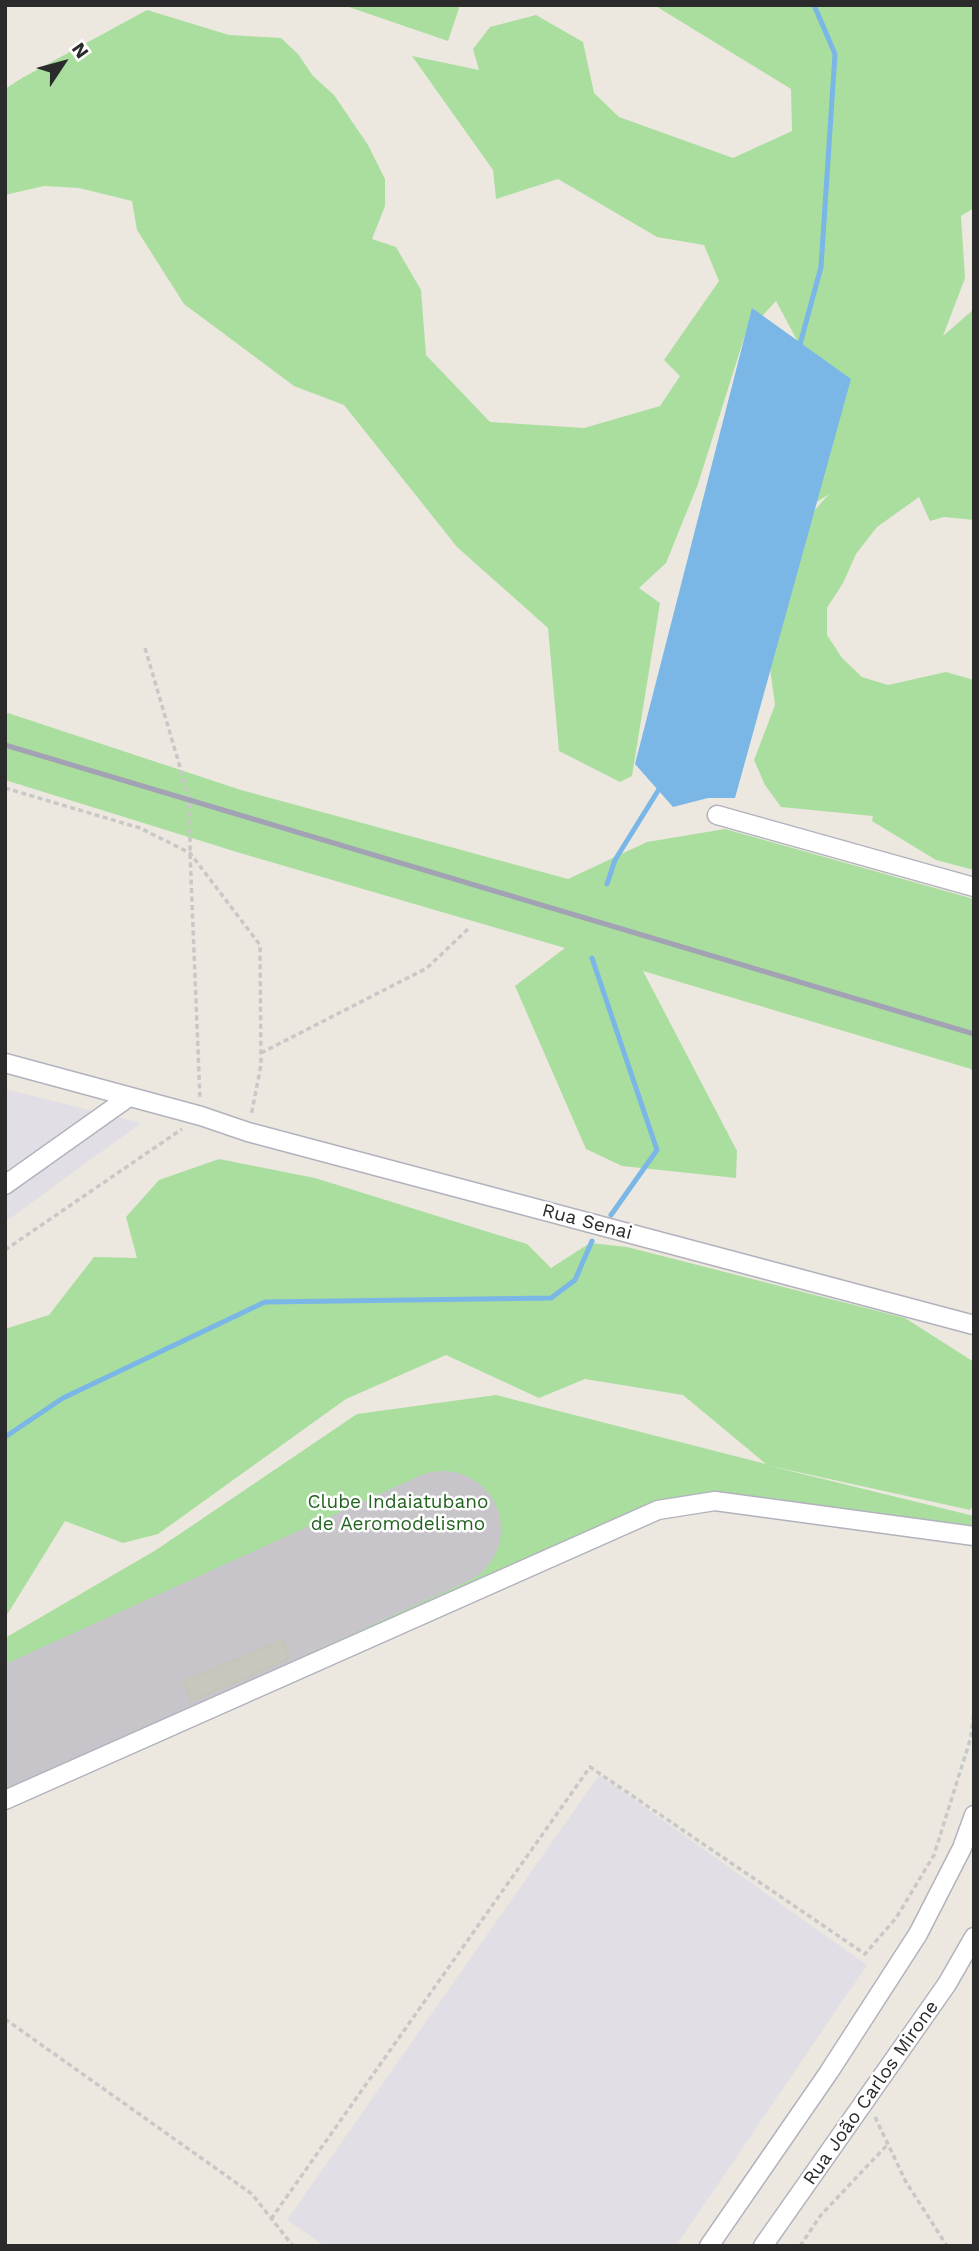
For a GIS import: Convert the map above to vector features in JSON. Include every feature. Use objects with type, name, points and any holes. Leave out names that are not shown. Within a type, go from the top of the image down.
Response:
[{"type":"street","points":[[717,815],[974,887]]},
{"type":"street","name":"Rua Senai","points":[[5,1063],[201,1116],[248,1132],[974,1325]]},
{"type":"street","points":[[5,1185],[129,1097]]},
{"type":"street","points":[[5,1800],[658,1510],[715,1501],[974,1536]]},
{"type":"street","points":[[709,2246],[829,2072],[919,1934],[962,1847],[974,1815]]},
{"type":"street","name":"Rua João Carlos Mirone","points":[[763,2246],[947,1983],[974,1937]]},
{"type":"path","points":[[5,1250],[201,1116],[190,802],[145,648]]},
{"type":"path","points":[[5,788],[140,828],[190,853],[260,945],[261,1065],[248,1132]]},
{"type":"path","points":[[261,1053],[427,968],[468,928]]},
{"type":"path","points":[[271,2219],[590,1767],[865,1954],[896,1918],[934,1855],[971,1737],[974,1712]]},
{"type":"path","points":[[5,2019],[252,2193],[293,2246]]},
{"type":"path","points":[[867,2100],[906,2182],[947,2246]]},
{"type":"path","points":[[800,2246],[821,2215],[888,2144]]},
{"type":"shaded area","points":[[5,1089],[141,1123],[5,1222]]},
{"type":"shaded area","points":[[599,1775],[867,1965],[676,2246],[325,2246],[287,2220]]},
{"type":"green space","points":[[343,5],[460,5],[448,41]]},
{"type":"green space","points":[[654,5],[974,5],[974,208],[961,216],[965,278],[943,336],[974,309],[974,520],[944,517],[930,521],[919,497],[877,527],[856,554],[843,583],[827,608],[827,635],[842,658],[862,677],[888,685],[946,672],[974,680],[974,870],[936,860],[872,821],[873,816],[781,807],[765,785],[754,760],[775,705],[770,668],[813,512],[829,494],[806,509],[821,385],[776,301],[745,335],[698,484],[666,563],[639,588],[660,603],[632,776],[620,782],[559,751],[548,628],[457,547],[344,405],[294,386],[184,304],[137,230],[132,201],[79,188],[44,186],[5,195],[5,89],[22,78],[147,10],[229,35],[281,38],[298,54],[313,76],[334,95],[368,145],[385,179],[385,206],[372,239],[396,247],[421,290],[426,355],[490,422],[584,428],[660,406],[680,376],[664,360],[719,281],[704,245],[657,237],[558,179],[496,199],[493,170],[412,56],[479,70],[473,49],[490,27],[536,15],[583,42],[594,93],[619,117],[733,158],[792,131],[791,89]]},
{"type":"green space","points":[[5,712],[241,790],[568,879],[647,842],[725,829],[974,899],[974,1075],[971,1069],[643,971],[737,1151],[736,1178],[622,1166],[586,1149],[515,986],[565,948],[240,853],[5,780]]},
{"type":"green space","name":"Clube Indaiatubano de Aeromodelismo","points":[[219,1159],[315,1178],[527,1244],[551,1268],[590,1243],[627,1247],[905,1318],[974,1362],[974,1504],[970,1510],[766,1465],[974,1516],[974,1536],[715,1501],[658,1510],[5,1799],[5,1638],[156,1550],[357,1414],[496,1395],[766,1464],[683,1395],[585,1379],[539,1398],[446,1355],[346,1399],[158,1534],[123,1543],[65,1521],[5,1618],[5,1329],[49,1315],[94,1257],[137,1258],[126,1217],[159,1180]]},
{"type":"water","points":[[752,308],[851,379],[735,798],[708,798],[673,807],[635,764]]},
{"type":"building","points":[[282,1640],[290,1658],[191,1701],[183,1682]]},
{"type":"waterway","points":[[799,348],[821,267],[835,54],[814,5]]},
{"type":"waterway","points":[[607,884],[615,860],[661,786]]},
{"type":"waterway","points":[[592,958],[657,1150],[611,1215]]},
{"type":"waterway","points":[[5,1437],[63,1398],[265,1302],[551,1298],[575,1280],[592,1241]]},
{"type":"runway","points":[[5,1728],[443,1529]]},
{"type":"railway","points":[[5,745],[974,1034]]}]
